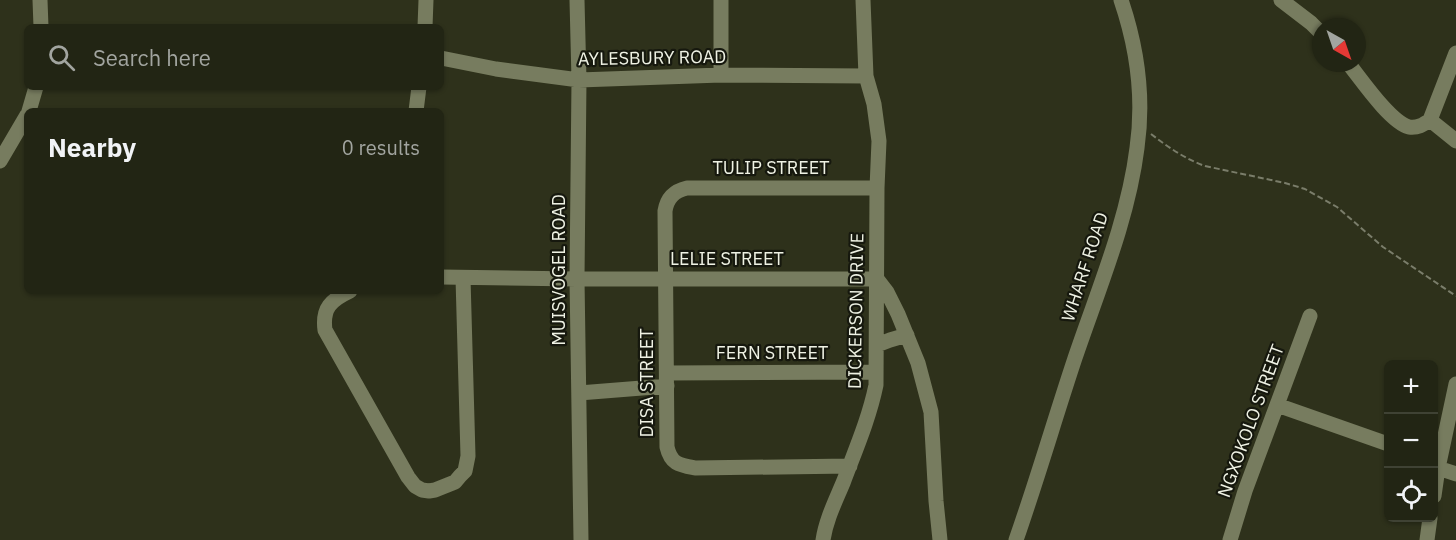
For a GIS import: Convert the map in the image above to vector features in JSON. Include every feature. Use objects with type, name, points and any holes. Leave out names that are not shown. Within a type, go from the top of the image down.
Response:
[{"type":"street","points":[[40,0],[41,24]]},
{"type":"street","points":[[425,24],[426,0]]},
{"type":"street","name":"MUISVOGEL ROAD","points":[[577,0],[579,81],[577,279],[581,540]]},
{"type":"street","points":[[721,0],[722,75]]},
{"type":"street","name":"DICKERSON DRIVE","points":[[823,540],[828,519],[871,406],[876,385],[879,141],[874,104],[866,76],[863,0]]},
{"type":"street","name":"WHARF ROAD","points":[[1016,540],[1125,210],[1134,172],[1140,107],[1130,28],[1121,0]]},
{"type":"street","points":[[1281,0],[1312,24]]},
{"type":"street","points":[[1355,72],[1387,112],[1399,123],[1408,126],[1422,126],[1430,120],[1456,53]]},
{"type":"street","name":"AYLESBURY ROAD","points":[[444,59],[579,81],[722,75],[866,76]]},
{"type":"street","points":[[30,108],[35,90]]},
{"type":"street","points":[[416,108],[419,90]]},
{"type":"street","points":[[0,161],[24,120]]},
{"type":"street","points":[[1430,120],[1456,141]]},
{"type":"street","name":"TULIP STREET","points":[[669,198],[687,188],[877,188]]},
{"type":"street","name":"DISA STREET","points":[[669,198],[665,211],[667,447],[669,456],[678,464],[695,468],[849,466]]},
{"type":"street","name":"LELIE STREET","points":[[444,277],[877,279]]},
{"type":"street","points":[[344,294],[328,307],[324,321],[326,330],[408,477],[415,486],[429,491],[455,482],[465,471],[468,456],[463,278]]},
{"type":"street","points":[[877,279],[887,292],[907,335],[918,363],[931,412],[940,540]]},
{"type":"street","name":"NGXOKOLO STREET","points":[[1230,540],[1245,491],[1310,316]]},
{"type":"street","points":[[877,345],[907,335]]},
{"type":"street","name":"FERN STREET","points":[[579,393],[667,380],[876,372]]},
{"type":"street","points":[[1438,457],[1456,384]]},
{"type":"street","points":[[1276,405],[1384,442]]},
{"type":"street","points":[[1438,466],[1456,474]]},
{"type":"street","points":[[1426,540],[1429,522]]},
{"type":"path","points":[[1139,125],[1178,154],[1195,162],[1296,186],[1325,200],[1344,212],[1383,248],[1456,296]]}]
